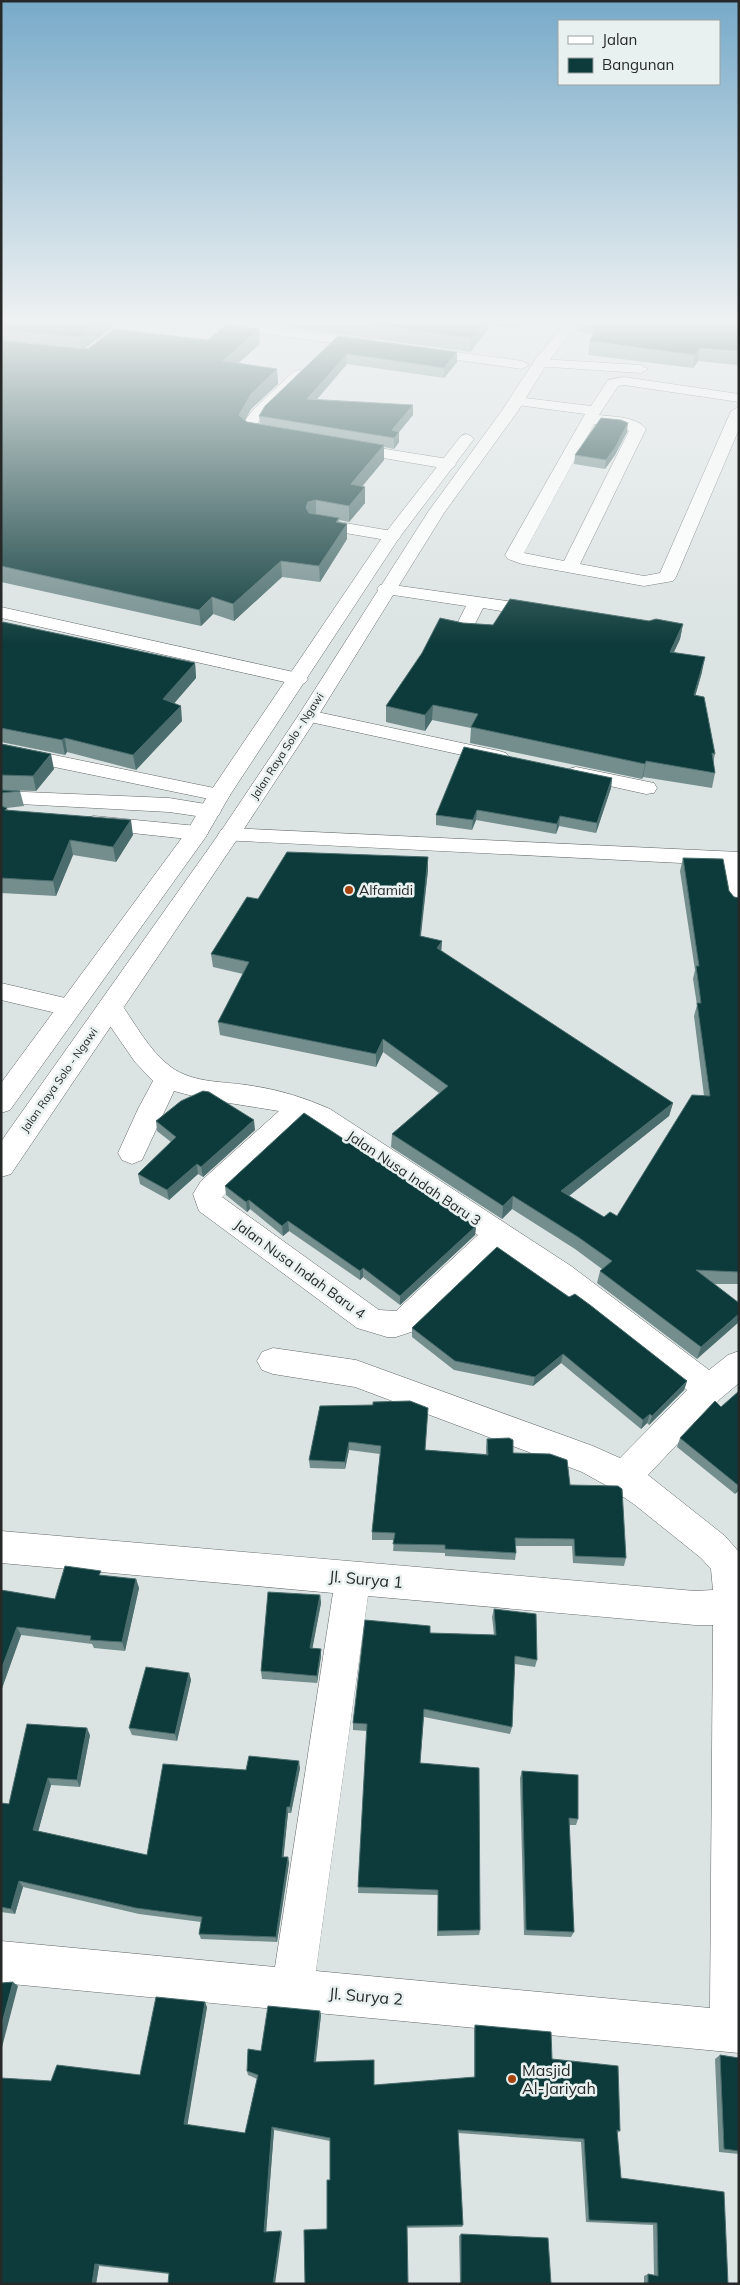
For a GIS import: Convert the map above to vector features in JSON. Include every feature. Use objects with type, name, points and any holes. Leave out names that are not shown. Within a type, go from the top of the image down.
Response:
[{"type":"main road","points":[[252,431],[292,439]]},
{"type":"main road","name":"Jalan Raya Solo - Ngawi","points":[[1,1102],[197,833],[214,803],[392,536],[476,431]]},
{"type":"main road","name":"Jalan Raya Solo - Ngawi","points":[[1,1166],[17,1140],[229,835],[308,716],[436,512],[496,431]]},
{"type":"main road","points":[[584,431],[514,555],[644,581],[667,577],[730,431]]},
{"type":"main road","points":[[570,567],[637,431]]},
{"type":"main road","points":[[330,445],[448,464]]},
{"type":"main road","points":[[316,523],[392,536]]},
{"type":"main road","points":[[386,589],[562,615]]},
{"type":"main road","points":[[1,602],[11,602],[250,656],[298,679]]},
{"type":"main road","points":[[463,630],[477,602]]},
{"type":"main road","points":[[1,612],[250,656]]},
{"type":"main road","points":[[308,716],[521,762]]},
{"type":"main road","points":[[1,750],[214,803]]},
{"type":"main road","points":[[559,770],[646,788]]},
{"type":"main road","points":[[1,798],[169,805],[214,803]]},
{"type":"main road","points":[[1,814],[229,835],[735,858],[739,903]]},
{"type":"main road","points":[[1,991],[69,1007]]},
{"type":"main road","name":"Jalan Nusa Indah Baru 3","points":[[110,1007],[150,1062],[168,1078],[205,1090],[271,1099],[301,1106],[335,1124],[600,1304],[709,1389]]},
{"type":"main road","points":[[132,1153],[151,1109],[168,1078]]},
{"type":"main road","name":"Jalan Nusa Indah Baru 4","points":[[301,1106],[211,1189],[206,1199],[368,1319],[382,1325],[394,1326],[406,1321],[498,1234]]},
{"type":"main road","points":[[273,1361],[356,1374],[593,1461],[633,1468],[668,1510],[726,1562],[735,1608],[735,2031]]},
{"type":"main road","points":[[633,1468],[709,1389],[739,1364]]},
{"type":"main road","name":"Jl. Surya 1","points":[[1,1548],[695,1608],[735,1608]]},
{"type":"main road","points":[[293,1989],[353,1578]]},
{"type":"main road","name":"Jl. Surya 2","points":[[1,1962],[735,2031]]},
{"type":"building","points":[[1,431],[298,431],[384,445],[351,484],[365,487],[349,506],[316,500],[308,502],[306,508],[309,513],[339,518],[336,522],[347,524],[319,566],[281,561],[233,604],[212,597],[199,610],[1,566]]},
{"type":"building","points":[[349,431],[399,432],[394,438]]},
{"type":"building","points":[[592,431],[624,431],[606,460],[575,455]]},
{"type":"building","points":[[510,599],[649,621],[656,619],[683,624],[670,652],[705,657],[694,695],[704,697],[715,754],[712,753],[715,773],[646,761],[645,764],[471,727],[478,714],[433,705],[425,715],[386,706],[422,653],[440,618],[463,623],[493,625]]},
{"type":"building","points":[[3,622],[195,663],[163,699],[181,706],[133,755],[65,738],[62,740],[1,728],[1,624]]},
{"type":"building","points":[[1,744],[51,754],[33,776],[1,775]]},
{"type":"building","points":[[464,747],[612,778],[597,823],[560,816],[557,824],[477,810],[473,820],[436,815]]},
{"type":"building","points":[[1,790],[20,791],[1,793]]},
{"type":"building","points":[[1,806],[7,808],[5,810],[131,820],[113,847],[70,840],[53,881],[1,878]]},
{"type":"building","points":[[287,852],[428,857],[420,936],[442,941],[437,948],[673,1103],[561,1191],[604,1217],[610,1212],[617,1216],[692,1095],[710,1096],[697,1003],[701,1003],[696,966],[699,966],[683,858],[723,859],[729,891],[734,897],[739,898],[739,1272],[696,1270],[739,1303],[739,1314],[701,1347],[600,1271],[612,1261],[578,1237],[513,1196],[503,1206],[392,1134],[448,1086],[383,1039],[376,1054],[218,1022],[249,962],[211,954],[247,897],[258,899]]},
{"type":"building","points":[[203,1091],[209,1092],[254,1120],[201,1167],[197,1164],[167,1190],[138,1174],[176,1137],[156,1121],[181,1101]]},
{"type":"building","points":[[304,1113],[476,1226],[400,1296],[363,1268],[360,1271],[288,1221],[282,1226],[249,1200],[246,1202],[225,1186]]},
{"type":"building","points":[[497,1247],[569,1297],[575,1294],[687,1381],[652,1416],[650,1414],[643,1420],[563,1354],[535,1377],[455,1361],[412,1328]]},
{"type":"building","points":[[739,1391],[739,1486],[680,1438],[715,1401],[721,1407]]},
{"type":"building","points":[[410,1401],[428,1408],[425,1450],[488,1455],[487,1439],[509,1438],[513,1440],[513,1453],[550,1454],[567,1460],[570,1485],[618,1486],[622,1489],[626,1558],[575,1556],[574,1539],[515,1538],[516,1553],[445,1549],[445,1545],[393,1544],[395,1533],[372,1532],[381,1446],[349,1442],[345,1462],[309,1460],[320,1406],[373,1405],[373,1402]]},
{"type":"building","points":[[65,1566],[101,1571],[99,1575],[136,1579],[122,1642],[90,1640],[91,1636],[17,1627],[1,1670],[1,1590],[55,1599]]},
{"type":"building","points":[[268,1592],[320,1595],[310,1648],[321,1649],[317,1676],[261,1671]]},
{"type":"building","points":[[494,1609],[536,1614],[537,1660],[515,1656],[512,1727],[424,1709],[420,1763],[479,1768],[480,1930],[438,1931],[438,1890],[358,1887],[367,1724],[353,1723],[365,1620],[430,1626],[430,1633],[496,1635]]},
{"type":"building","points":[[146,1667],[189,1673],[175,1734],[129,1728]]},
{"type":"building","points":[[27,1724],[87,1728],[77,1780],[48,1778],[33,1830],[147,1855],[163,1764],[246,1770],[249,1756],[299,1761],[290,1807],[287,1807],[282,1857],[288,1857],[276,1937],[199,1934],[202,1917],[136,1908],[19,1881],[11,1909],[1,1907],[1,1803],[9,1804]]},
{"type":"building","points":[[522,1771],[578,1775],[578,1819],[569,1818],[574,1932],[526,1930]]},
{"type":"building","points":[[13,1982],[1,2027],[1,1983]]},
{"type":"building","points":[[156,1997],[205,2002],[184,2124],[245,2133],[258,2075],[247,2071],[248,2049],[261,2051],[268,2006],[320,2011],[314,2062],[374,2060],[374,2085],[475,2077],[475,2025],[551,2032],[552,2059],[618,2066],[620,2131],[617,2130],[621,2178],[724,2192],[728,2284],[648,2284],[648,2274],[658,2276],[657,2223],[589,2220],[584,2139],[458,2130],[463,2225],[407,2226],[408,2284],[305,2284],[304,2230],[327,2229],[327,2180],[330,2180],[330,2138],[272,2127],[264,2232],[281,2231],[273,2284],[168,2284],[169,2273],[95,2264],[92,2284],[1,2284],[1,2078],[51,2081],[57,2065],[140,2075]]},
{"type":"building","points":[[720,2055],[739,2058],[739,2151],[724,2149]]},
{"type":"building","points":[[461,2234],[548,2238],[551,2284],[461,2284]]},
{"type":"place","name":"Alfamidi","points":[[349,890]]},
{"type":"place","name":"Masjid Al-Jariyah","points":[[512,2079]]}]
